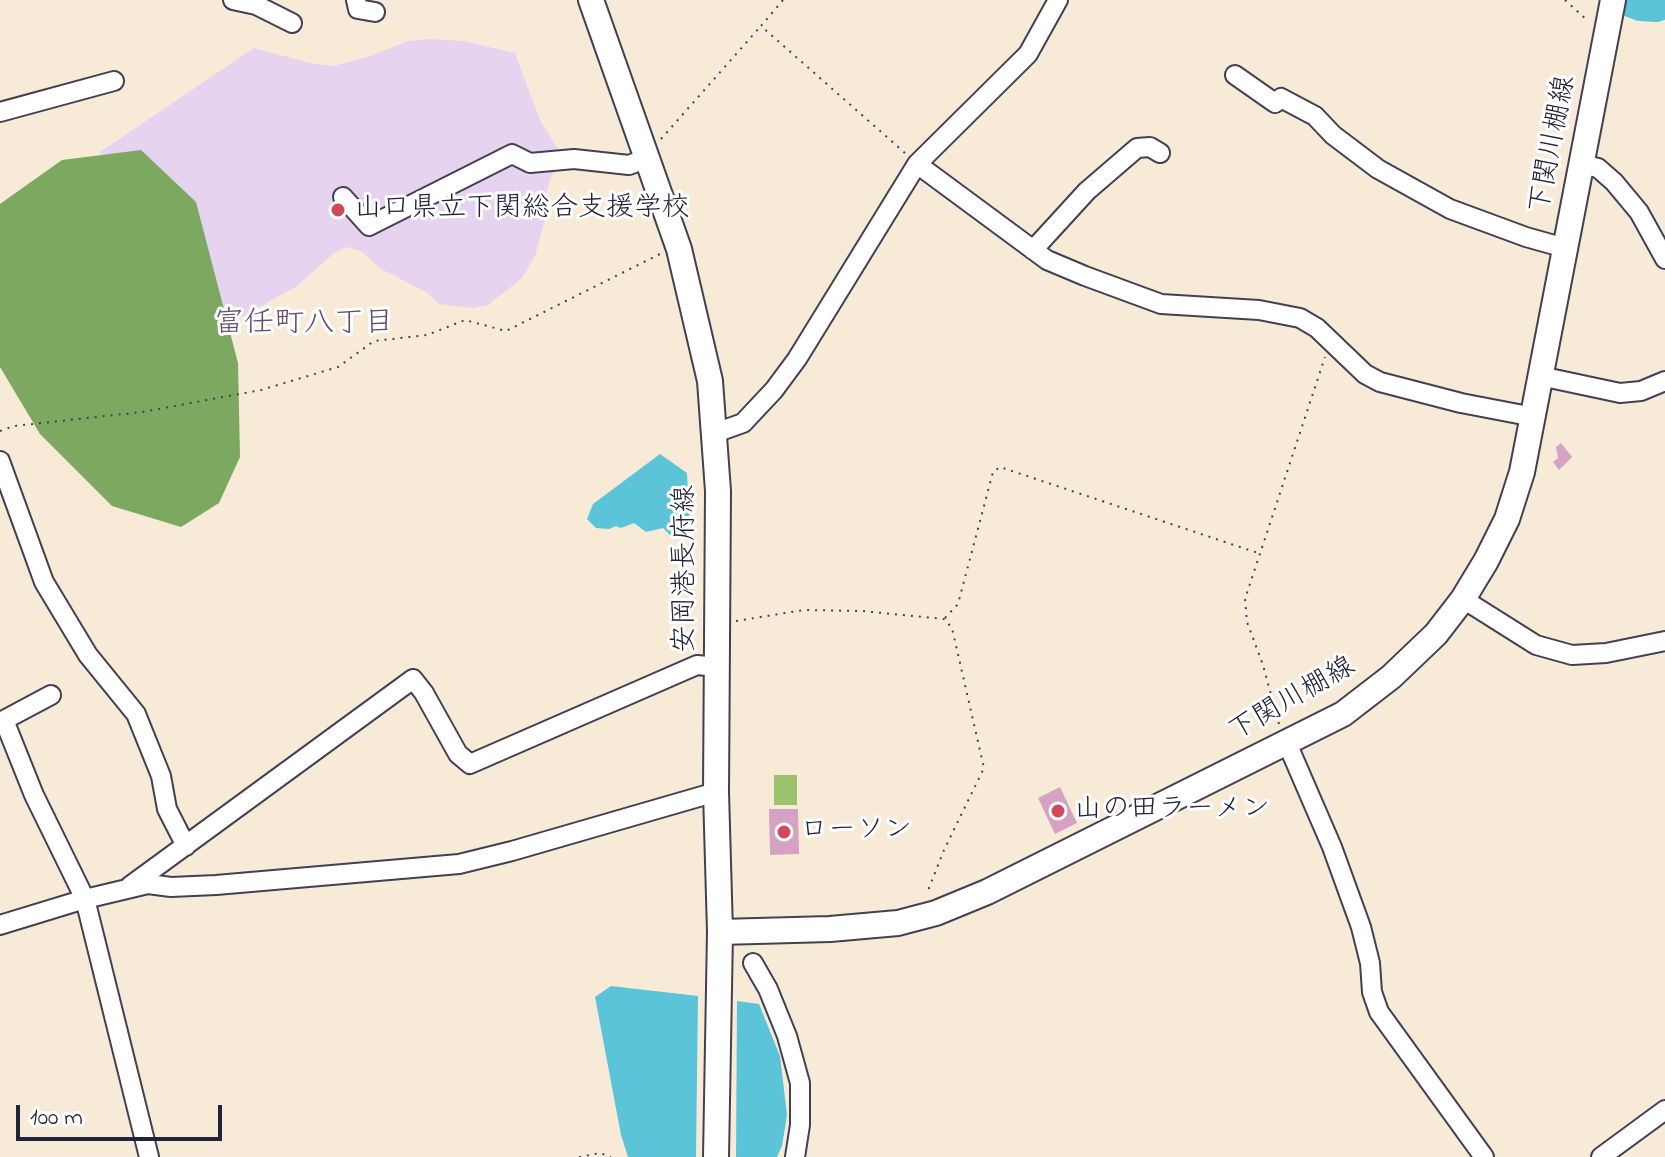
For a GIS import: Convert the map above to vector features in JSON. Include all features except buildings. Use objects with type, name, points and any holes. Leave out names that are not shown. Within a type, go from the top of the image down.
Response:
[{"type":"main road","name":"安岡港長府線","points":[[591,0],[679,249],[710,381],[715,433],[718,624],[716,792],[720,932],[716,1157]]},
{"type":"main road","name":"下関川棚線","points":[[720,932],[830,929],[898,923],[936,913],[987,892],[1343,714],[1391,677],[1436,634],[1463,599],[1507,519],[1522,472],[1612,5]]},
{"type":"street","points":[[233,0],[256,5],[292,23]]},
{"type":"street","points":[[356,0],[358,9],[375,12]]},
{"type":"street","points":[[715,433],[743,423],[774,390],[917,164],[1028,54],[1058,0]]},
{"type":"street","points":[[1235,75],[1275,103],[1281,98],[1315,116],[1333,135],[1378,169],[1450,209],[1565,248]]},
{"type":"street","points":[[0,112],[114,81]]},
{"type":"street","points":[[1033,250],[1087,191],[1137,148],[1150,147],[1160,153]]},
{"type":"street","points":[[343,197],[369,226],[512,154],[530,163],[574,159],[629,165],[646,156]]},
{"type":"street","points":[[917,164],[1047,260],[1142,298],[1187,307],[1259,310],[1300,318],[1317,328],[1365,374],[1380,382],[1461,403],[1534,417]]},
{"type":"street","points":[[1582,164],[1598,168],[1614,182],[1639,212],[1665,259]]},
{"type":"street","points":[[1540,376],[1620,393],[1641,391],[1665,381]]},
{"type":"street","points":[[0,461],[44,582],[88,655],[136,714],[161,776],[167,809],[186,846]]},
{"type":"street","points":[[1463,599],[1536,645],[1572,655],[1606,653],[1665,641]]},
{"type":"street","points":[[128,887],[413,679],[458,754],[470,764],[697,665],[717,667]]},
{"type":"street","points":[[51,695],[4,720],[34,795],[85,899],[149,1157]]},
{"type":"street","points":[[1287,743],[1332,847],[1361,927],[1370,963],[1372,992],[1379,1012],[1484,1157]]},
{"type":"street","points":[[0,925],[128,887],[148,884],[171,887],[216,885],[459,864],[716,792]]},
{"type":"street","points":[[753,963],[782,1024],[800,1083],[800,1125],[795,1157]]},
{"type":"street","points":[[1601,1157],[1665,1110]]},
{"type":"path","points":[[646,156],[783,0]]},
{"type":"path","points":[[1565,0],[1607,34]]},
{"type":"path","points":[[761,26],[917,164]]},
{"type":"path","points":[[0,431],[14,426],[142,412],[261,390],[338,367],[374,341],[427,335],[465,320],[506,331],[663,252],[679,249]]},
{"type":"path","points":[[1287,743],[1274,714],[1263,665],[1244,612],[1245,599],[1327,349],[1333,342]]},
{"type":"path","points":[[944,619],[958,604],[993,472],[1000,467],[1261,554]]},
{"type":"path","points":[[718,624],[804,610],[862,611],[944,619],[952,628],[984,768],[929,888],[936,913]]},
{"type":"path","points":[[579,1157],[600,1153],[611,1157]]},
{"type":"shaded area","name":"山口県立下関総合支援学校","points":[[408,41],[463,41],[515,53],[540,120],[566,162],[551,176],[535,256],[521,279],[488,305],[472,308],[439,304],[426,292],[381,269],[361,251],[346,247],[334,253],[297,286],[204,338],[100,152],[254,48],[333,66],[371,56]]},
{"type":"green space","points":[[141,150],[196,202],[238,363],[240,457],[219,503],[181,527],[112,506],[40,434],[0,367],[0,204],[62,160]]},
{"type":"green space","points":[[774,775],[797,775],[797,805],[774,805]]},
{"type":"water","points":[[660,454],[687,473],[690,534],[679,528],[670,535],[663,528],[646,532],[634,523],[621,528],[596,528],[587,519],[593,504]]},
{"type":"water","points":[[611,986],[698,996],[696,1157],[628,1157],[621,1135],[595,997]]},
{"type":"water","points":[[737,1001],[759,1004],[780,1056],[787,1115],[777,1157],[736,1157]]},
{"type":"waterway","points":[[1617,0],[1640,9],[1665,7]]},
{"type":"place","name":"山口県立下関総合支援学校","points":[[338,210]]},
{"type":"place","name":"山の田ラーメン","points":[[1058,811]]},
{"type":"place","name":"ローソン","points":[[784,832]]},
{"type":"district","name":"富任町八丁目","points":[[304,326]]}]
